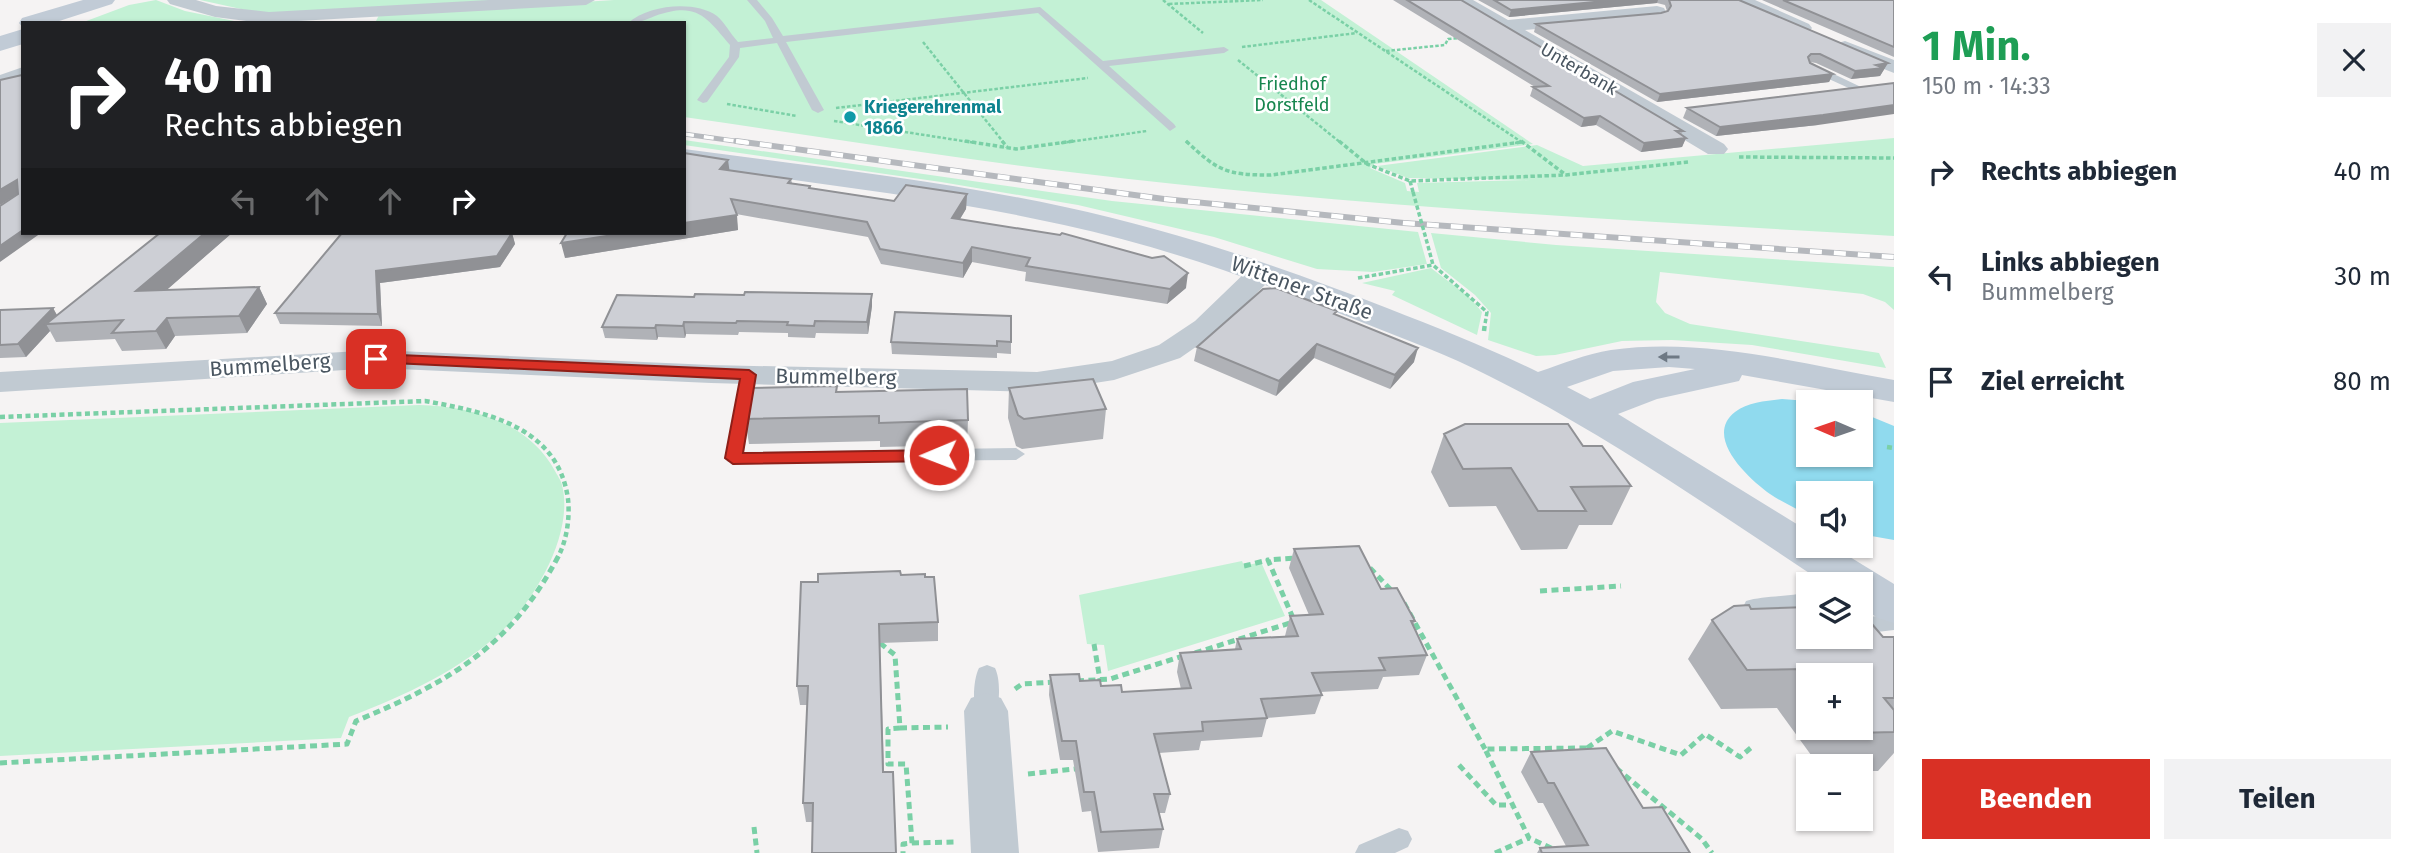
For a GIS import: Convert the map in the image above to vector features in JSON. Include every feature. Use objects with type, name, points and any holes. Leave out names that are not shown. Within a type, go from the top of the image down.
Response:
[{"type":"main road","points":[[37,21],[105,0]]},
{"type":"main road","points":[[60,21],[123,0]]},
{"type":"main road","points":[[0,33],[21,26]]},
{"type":"main road","points":[[0,44],[21,37]]},
{"type":"main road","points":[[0,50],[21,54]]},
{"type":"main road","name":"Wittener Straße","points":[[686,157],[907,188],[1055,214],[1159,239],[1261,273],[1464,351],[1535,385],[1587,413],[1829,572]]},
{"type":"main road","points":[[1535,385],[1609,362],[1669,356],[1710,359],[1894,391]]},
{"type":"main road","points":[[1587,413],[1646,390],[1720,373],[1761,369]]},
{"type":"street","points":[[176,0],[215,11],[269,18],[586,0]]},
{"type":"street","name":"Unterbank","points":[[1460,0],[1716,149]]},
{"type":"street","points":[[1740,0],[1894,68]]},
{"type":"street","name":"Unterbank","points":[[1511,30],[1657,12]]},
{"type":"street","points":[[1811,93],[1894,83]]},
{"type":"street","points":[[1653,112],[1692,107]]},
{"type":"street","name":"Bummelberg","points":[[0,382],[376,359],[749,375],[1037,382],[1082,377],[1157,357],[1187,341],[1261,273]]},
{"type":"street","points":[[987,703],[991,823],[995,853]]},
{"type":"lane","points":[[752,0],[769,20],[818,110]]},
{"type":"lane","points":[[637,21],[663,9],[692,9],[715,18],[735,45],[734,57],[702,100]]},
{"type":"lane","points":[[735,45],[1040,10],[1170,127]]},
{"type":"lane","points":[[1103,64],[1224,50]]},
{"type":"lane","points":[[1811,67],[1857,88]]},
{"type":"lane","points":[[749,375],[733,458],[1016,454]]},
{"type":"lane","points":[[1873,602],[1894,622]]},
{"type":"lane","points":[[1753,607],[1796,603]]},
{"type":"lane","points":[[1368,853],[1399,839]]},
{"type":"path","points":[[1163,0],[1367,164],[1410,181],[1566,175],[1522,142],[1309,0]]},
{"type":"path","points":[[1168,4],[1263,0]]},
{"type":"path","points":[[910,25],[1007,148]]},
{"type":"path","points":[[1386,51],[1445,45],[1448,39],[1511,30]]},
{"type":"path","points":[[1224,50],[1357,33]]},
{"type":"path","points":[[786,114],[1114,75]]},
{"type":"path","points":[[702,100],[800,116]]},
{"type":"path","points":[[828,120],[1016,149],[1121,135]]},
{"type":"path","points":[[1170,127],[1216,168],[1231,173],[1255,175],[1367,164],[1372,160],[1522,142]]},
{"type":"path","points":[[1410,181],[1433,265],[1487,312],[1484,335],[1464,351]]},
{"type":"path","points":[[1350,279],[1433,265]]},
{"type":"path","points":[[0,417],[425,401],[456,404],[492,414],[526,431],[552,454],[569,485],[570,520],[562,553],[539,595],[505,633],[465,665],[413,695],[356,721],[347,744],[0,763]]},
{"type":"path","points":[[1886,447],[1894,448]]},
{"type":"path","points":[[1244,566],[1268,560],[1306,558]]},
{"type":"path","points":[[1074,681],[1100,680],[1294,622],[1268,560]]},
{"type":"path","points":[[1365,563],[1407,607],[1485,749],[1529,838],[1562,853]]},
{"type":"path","points":[[1540,591],[1621,586]]},
{"type":"path","points":[[880,643],[895,655],[900,728]]},
{"type":"path","points":[[1094,644],[1100,680]]},
{"type":"path","points":[[1219,645],[1224,657]]},
{"type":"path","points":[[903,853],[903,844],[912,843],[906,764],[888,764],[888,729],[987,703],[1022,684],[1061,682]]},
{"type":"path","points":[[1587,748],[1612,731],[1681,755],[1706,734],[1740,757],[1753,746]]},
{"type":"path","points":[[1485,749],[1587,748],[1598,755]]},
{"type":"path","points":[[1608,763],[1702,839],[1712,853]]},
{"type":"path","points":[[1459,765],[1496,805],[1512,804]]},
{"type":"path","points":[[754,827],[757,853]]},
{"type":"path","points":[[1495,853],[1529,838]]},
{"type":"green space","points":[[156,0],[185,11],[234,21],[86,21],[129,5]]},
{"type":"green space","points":[[200,0],[529,0],[285,14],[250,11]]},
{"type":"green space","name":"Friedhof Dorstfeld","points":[[614,0],[1321,0],[1533,144],[1374,164],[1370,168],[1405,183],[1407,191],[1419,192],[1417,183],[1530,180],[1408,178],[1377,166],[1537,145],[1583,166],[1894,138],[1894,236],[1486,211],[1282,195],[1078,173],[930,153],[686,117],[686,21],[376,21],[379,15]]},
{"type":"green space","points":[[686,140],[1112,201],[1418,232],[1427,264],[1373,272],[1317,269],[1214,237],[1078,205],[941,182],[686,145]]},
{"type":"green space","points":[[1431,233],[1556,245],[1894,267],[1894,310],[1885,302],[1863,294],[1660,272],[1656,302],[1665,313],[1690,324],[1879,353],[1886,368],[1752,345],[1672,340],[1622,341],[1555,355],[1536,356],[1488,340],[1491,313],[1475,295],[1441,268]]},
{"type":"green space","points":[[1431,268],[1469,297],[1482,312],[1477,335],[1392,295],[1395,291],[1362,283]]},
{"type":"green space","points":[[419,405],[478,413],[514,429],[544,454],[561,483],[563,523],[550,562],[517,615],[488,643],[432,680],[349,717],[341,738],[0,756],[0,423]]},
{"type":"green space","points":[[1242,561],[1244,566],[1261,562],[1285,616],[1108,671],[1104,645],[1087,644],[1079,595]]},
{"type":"water","points":[[1796,400],[1796,467],[1873,467],[1873,417],[1894,426],[1894,540],[1873,536],[1873,481],[1796,481],[1796,508],[1770,494],[1741,468],[1726,445],[1726,422],[1735,412],[1757,402]]},
{"type":"building","points":[[1407,0],[1461,0],[1683,131],[1676,131],[1686,138],[1644,143],[1600,116],[1584,118],[1533,87],[1549,86]]},
{"type":"building","points":[[1494,0],[1615,0],[1511,10]]},
{"type":"building","points":[[1669,0],[1739,0],[1888,63],[1876,65],[1884,68],[1855,71],[1820,54],[1811,54],[1808,57],[1810,63],[1833,74],[1660,94],[1536,24],[1661,13],[1668,11],[1671,6]]},
{"type":"building","points":[[1783,0],[1894,0],[1894,47]]},
{"type":"building","points":[[21,75],[21,231],[0,246],[0,206],[18,194],[17,180],[0,190],[0,80]]},
{"type":"building","points":[[1894,83],[1894,105],[1823,115],[1720,127],[1687,108]]},
{"type":"building","points":[[686,153],[728,160],[720,169],[791,179],[788,183],[810,186],[809,188],[894,201],[906,185],[967,194],[952,218],[1060,235],[1062,233],[1152,258],[1164,256],[1188,273],[1170,289],[1026,266],[1030,258],[972,247],[963,263],[880,249],[867,222],[731,199],[737,215],[686,223]]},
{"type":"building","points":[[157,235],[203,235],[136,291],[259,287],[239,316],[167,318],[156,331],[112,333],[123,320],[46,324]]},
{"type":"building","points":[[340,235],[511,235],[497,256],[376,271],[378,314],[275,313]]},
{"type":"building","points":[[566,235],[613,235],[561,243]]},
{"type":"building","points":[[1276,288],[1337,311],[1334,314],[1418,348],[1395,375],[1317,344],[1279,381],[1197,347],[1263,289]]},
{"type":"building","points":[[745,292],[872,294],[867,322],[815,321],[814,326],[787,325],[788,322],[684,322],[683,326],[656,325],[655,328],[602,327],[617,295],[694,297],[695,294],[744,295]]},
{"type":"building","points":[[53,308],[18,344],[0,345],[0,310]]},
{"type":"building","points":[[895,312],[1011,316],[1011,342],[997,341],[997,346],[891,342]]},
{"type":"building","points":[[1093,379],[1106,409],[1024,419],[1018,415],[1009,388]]},
{"type":"building","points":[[837,386],[836,392],[967,389],[968,420],[879,423],[879,416],[745,419],[750,388]]},
{"type":"building","points":[[1465,424],[1568,424],[1583,446],[1602,446],[1631,486],[1571,487],[1586,511],[1538,511],[1511,468],[1463,469],[1444,434]]},
{"type":"building","points":[[1359,546],[1381,589],[1397,588],[1415,621],[1411,621],[1427,655],[1379,658],[1385,670],[1312,673],[1322,695],[1261,699],[1267,718],[1202,722],[1203,731],[1154,734],[1170,794],[1154,794],[1163,829],[1101,832],[1094,792],[1084,792],[1076,741],[1062,741],[1050,675],[1079,674],[1080,681],[1100,680],[1101,686],[1121,685],[1122,692],[1191,688],[1180,653],[1241,649],[1237,639],[1298,636],[1290,616],[1323,614],[1294,549]]},
{"type":"building","points":[[900,571],[901,575],[925,574],[925,577],[934,577],[938,622],[879,624],[883,772],[893,772],[896,853],[812,853],[813,803],[803,803],[808,686],[797,686],[801,582],[818,582],[818,574]]},
{"type":"building","points":[[1749,605],[1751,609],[1796,607],[1796,649],[1873,649],[1873,625],[1883,637],[1894,637],[1894,698],[1884,698],[1894,710],[1894,732],[1873,733],[1873,663],[1796,663],[1796,669],[1747,670],[1712,620],[1734,606]]},
{"type":"building","points":[[1606,748],[1643,808],[1662,807],[1690,853],[1542,853],[1540,848],[1588,845],[1554,783],[1548,783],[1531,752]]},
{"type":"railway","points":[[686,134],[749,143]]},
{"type":"railway","points":[[736,141],[1164,199],[1404,223],[1894,257]]},
{"type":"place","name":"Kriegerehrenmal 1866","points":[[850,117]]},
{"type":"route","points":[[376,359],[749,375],[733,458],[939,455]]}]
